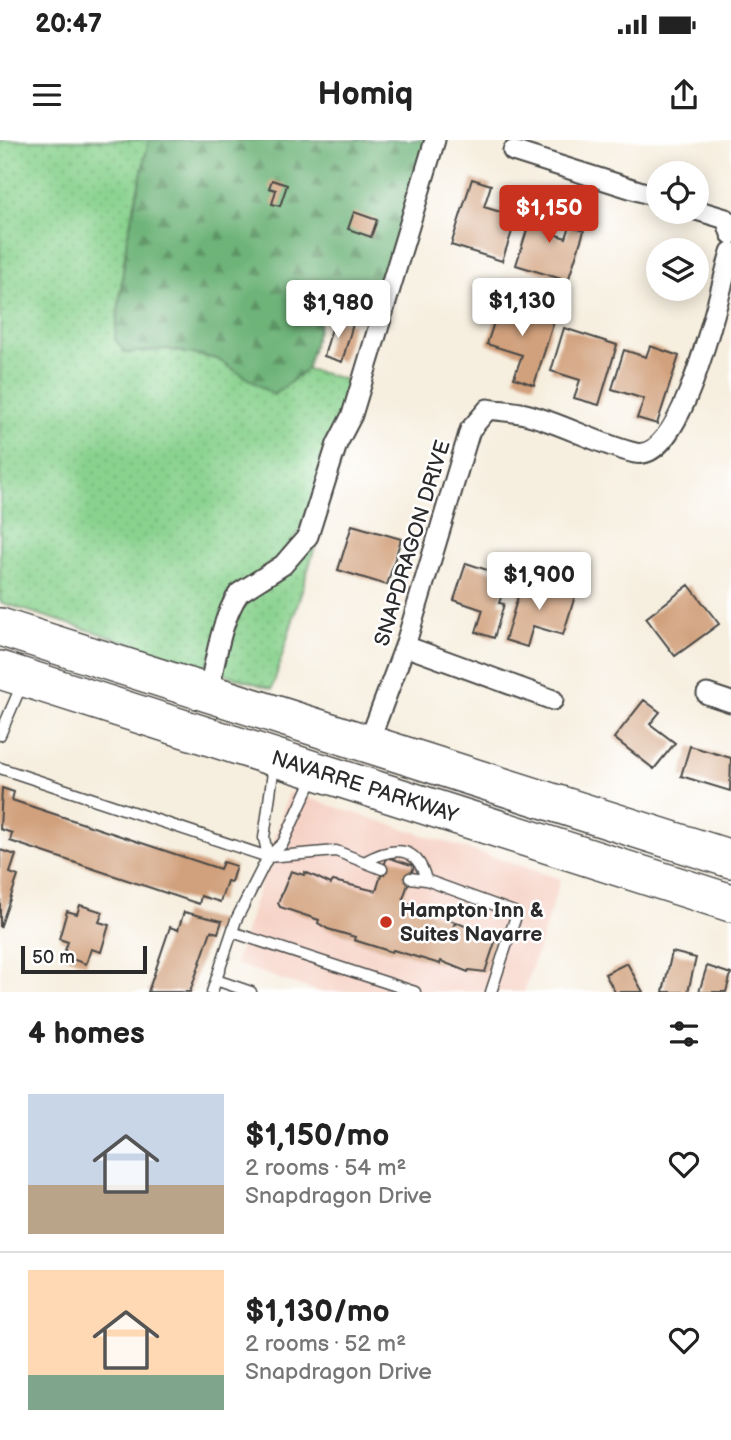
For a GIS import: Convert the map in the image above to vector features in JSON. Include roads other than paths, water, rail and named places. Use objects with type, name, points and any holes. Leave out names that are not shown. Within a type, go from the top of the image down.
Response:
[{"type":"highway","name":"NAVARRE PARKWAY","points":[[0,627],[731,859]]},
{"type":"highway","name":"NAVARRE PARKWAY","points":[[12,675],[731,903]]},
{"type":"street","points":[[208,693],[220,643],[239,593],[283,565],[308,536],[337,444],[352,415],[435,140]]},
{"type":"street","points":[[513,151],[646,193]]},
{"type":"street","points":[[709,214],[726,219],[731,234]]},
{"type":"street","name":"SNAPDRAGON DRIVE","points":[[368,744],[405,646],[470,430],[488,409],[524,414],[638,454],[658,447],[674,428],[688,398],[731,252]]},
{"type":"street","points":[[405,646],[553,700]]},
{"type":"street","points":[[707,694],[731,702]]},
{"type":"lane","points":[[0,735],[12,675]]},
{"type":"lane","points":[[268,857],[264,838],[275,758]]},
{"type":"lane","points":[[0,768],[268,857],[336,852],[382,869]]},
{"type":"lane","points":[[212,992],[232,932],[268,857],[283,843],[316,771]]},
{"type":"lane","points":[[363,862],[385,850],[400,851],[413,856],[423,865],[426,880]]},
{"type":"lane","points":[[410,878],[426,880],[517,914],[491,992]]},
{"type":"lane","points":[[232,932],[415,992]]},
{"type":"lane","points":[[216,981],[251,992]]},
{"type":"place","name":"Hampton Inn & Suites Navarre","points":[[386,922]]}]
